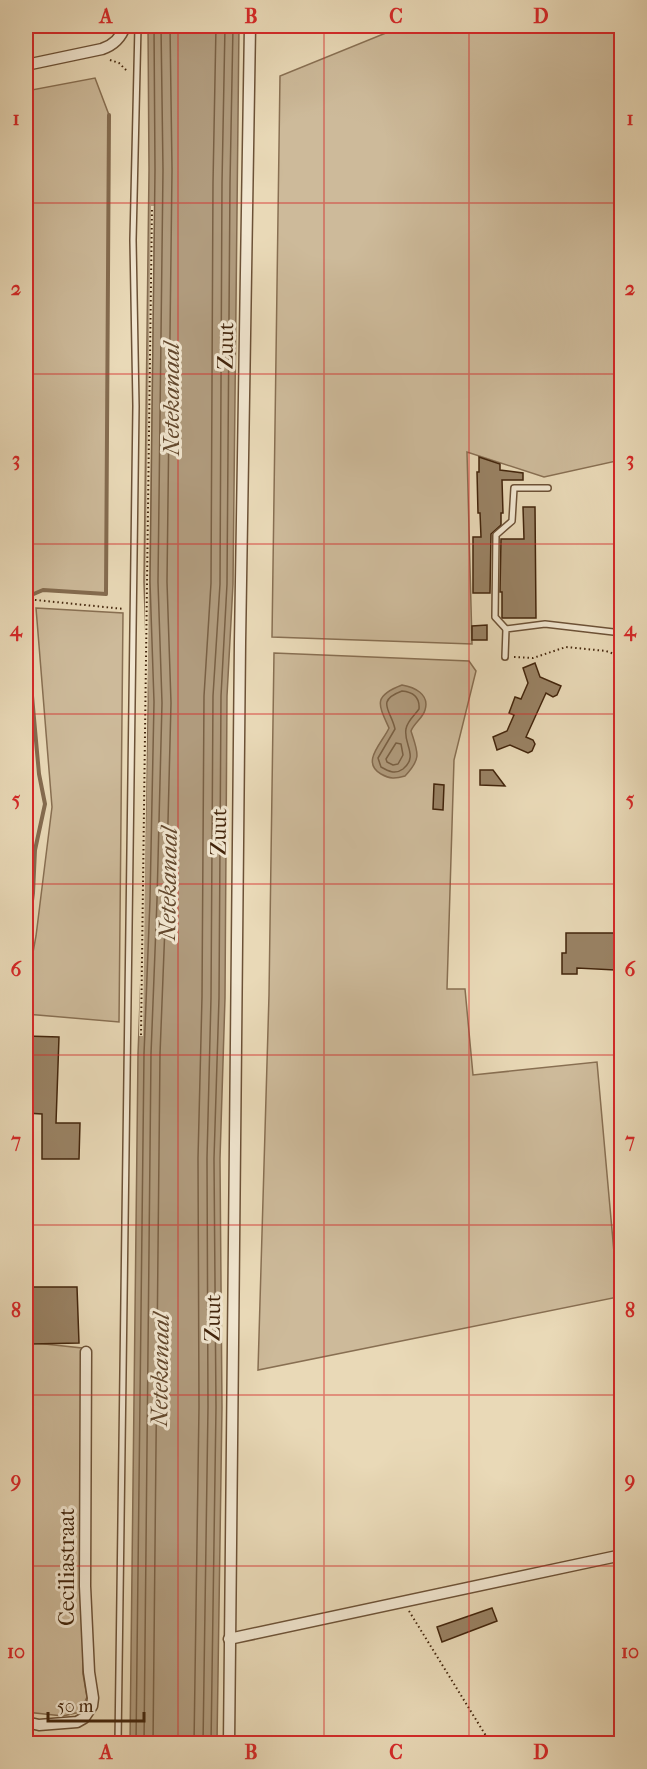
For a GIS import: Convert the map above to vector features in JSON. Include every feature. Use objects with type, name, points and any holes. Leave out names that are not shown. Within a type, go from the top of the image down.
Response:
[{"type":"street","points":[[26,64],[110,46],[121,36],[125,26]]},
{"type":"street","name":"Zuut","points":[[229,1743],[240,643],[250,26]]},
{"type":"street","name":"Ceciliastraat","points":[[26,1722],[39,1725],[77,1722],[89,1713],[92,1706],[84,1586],[86,1352]]},
{"type":"street","points":[[230,1639],[621,1555]]},
{"type":"lane","points":[[118,1743],[136,406],[133,240],[138,26]]},
{"type":"lane","points":[[506,657],[506,629],[495,617],[496,535],[512,521],[514,488],[549,488]]},
{"type":"lane","points":[[506,629],[545,624],[621,633]]},
{"type":"path","points":[[110,60],[119,63],[137,83]]},
{"type":"path","points":[[141,1035],[152,207]]},
{"type":"path","points":[[26,599],[33,602],[132,610]]},
{"type":"path","points":[[506,657],[533,657],[566,648],[606,651],[621,655]]},
{"type":"path","points":[[614,654],[620,662],[621,670]]},
{"type":"path","points":[[403,1601],[491,1743]]},
{"type":"shaded area","points":[[403,26],[621,26],[621,460],[544,477],[467,452],[472,644],[272,637],[280,76]]},
{"type":"shaded area","points":[[95,78],[109,115],[106,594],[43,590],[29,596],[26,595],[26,91]]},
{"type":"shaded area","points":[[36,608],[123,613],[119,1022],[26,1014],[26,991],[36,936],[52,807]]},
{"type":"shaded area","points":[[274,653],[469,661],[476,671],[454,760],[447,989],[465,989],[473,1075],[597,1062],[618,1297],[258,1370],[269,995]]},
{"type":"shaded area","points":[[26,1342],[82,1348],[83,1674],[87,1697],[80,1712],[63,1716],[26,1712]]},
{"type":"water","name":"Netekanaal","points":[[148,26],[239,26],[233,584],[227,696],[225,998],[220,1159],[222,1407],[217,1743],[130,1744],[138,1054],[148,702],[144,582],[149,170]]},
{"type":"water","points":[[402,685],[420,692],[426,704],[424,713],[411,731],[417,750],[416,760],[405,776],[393,778],[384,776],[375,769],[373,758],[389,728],[380,702],[386,693]]},
{"type":"pier","points":[[151,206],[154,206],[143,1036],[139,1036],[145,702]]},
{"type":"building","points":[[479,457],[500,464],[500,470],[523,473],[523,480],[502,480],[501,525],[491,534],[490,593],[473,593],[473,537],[481,537],[480,513],[478,513]]},
{"type":"building","points":[[523,507],[535,507],[536,618],[502,618],[501,539],[524,539]]},
{"type":"building","points":[[487,625],[487,640],[472,640],[472,626]]},
{"type":"building","points":[[535,663],[540,677],[561,686],[557,695],[553,697],[546,693],[526,737],[533,740],[535,744],[532,751],[528,753],[510,745],[497,750],[493,737],[507,731],[514,715],[509,713],[515,697],[521,699],[528,683],[523,668]]},
{"type":"building","points":[[480,770],[493,770],[505,786],[480,785]]},
{"type":"building","points":[[434,784],[444,785],[443,810],[433,809]]},
{"type":"building","points":[[566,933],[615,933],[615,970],[577,968],[577,974],[562,974],[562,953],[566,953]]},
{"type":"building","points":[[26,1036],[59,1037],[56,1123],[80,1123],[79,1159],[42,1159],[42,1114],[26,1113]]},
{"type":"building","points":[[26,1287],[77,1287],[79,1343],[31,1344],[31,1311],[26,1311]]},
{"type":"building","points":[[492,1608],[497,1621],[442,1642],[437,1627]]},
{"type":"waterway","points":[[26,625],[29,596],[43,590],[106,594],[109,115]]},
{"type":"waterway","points":[[26,629],[39,774],[45,804],[35,850],[33,893],[26,948]]},
{"type":"waterway","points":[[26,1359],[28,1363],[26,1382]]}]
